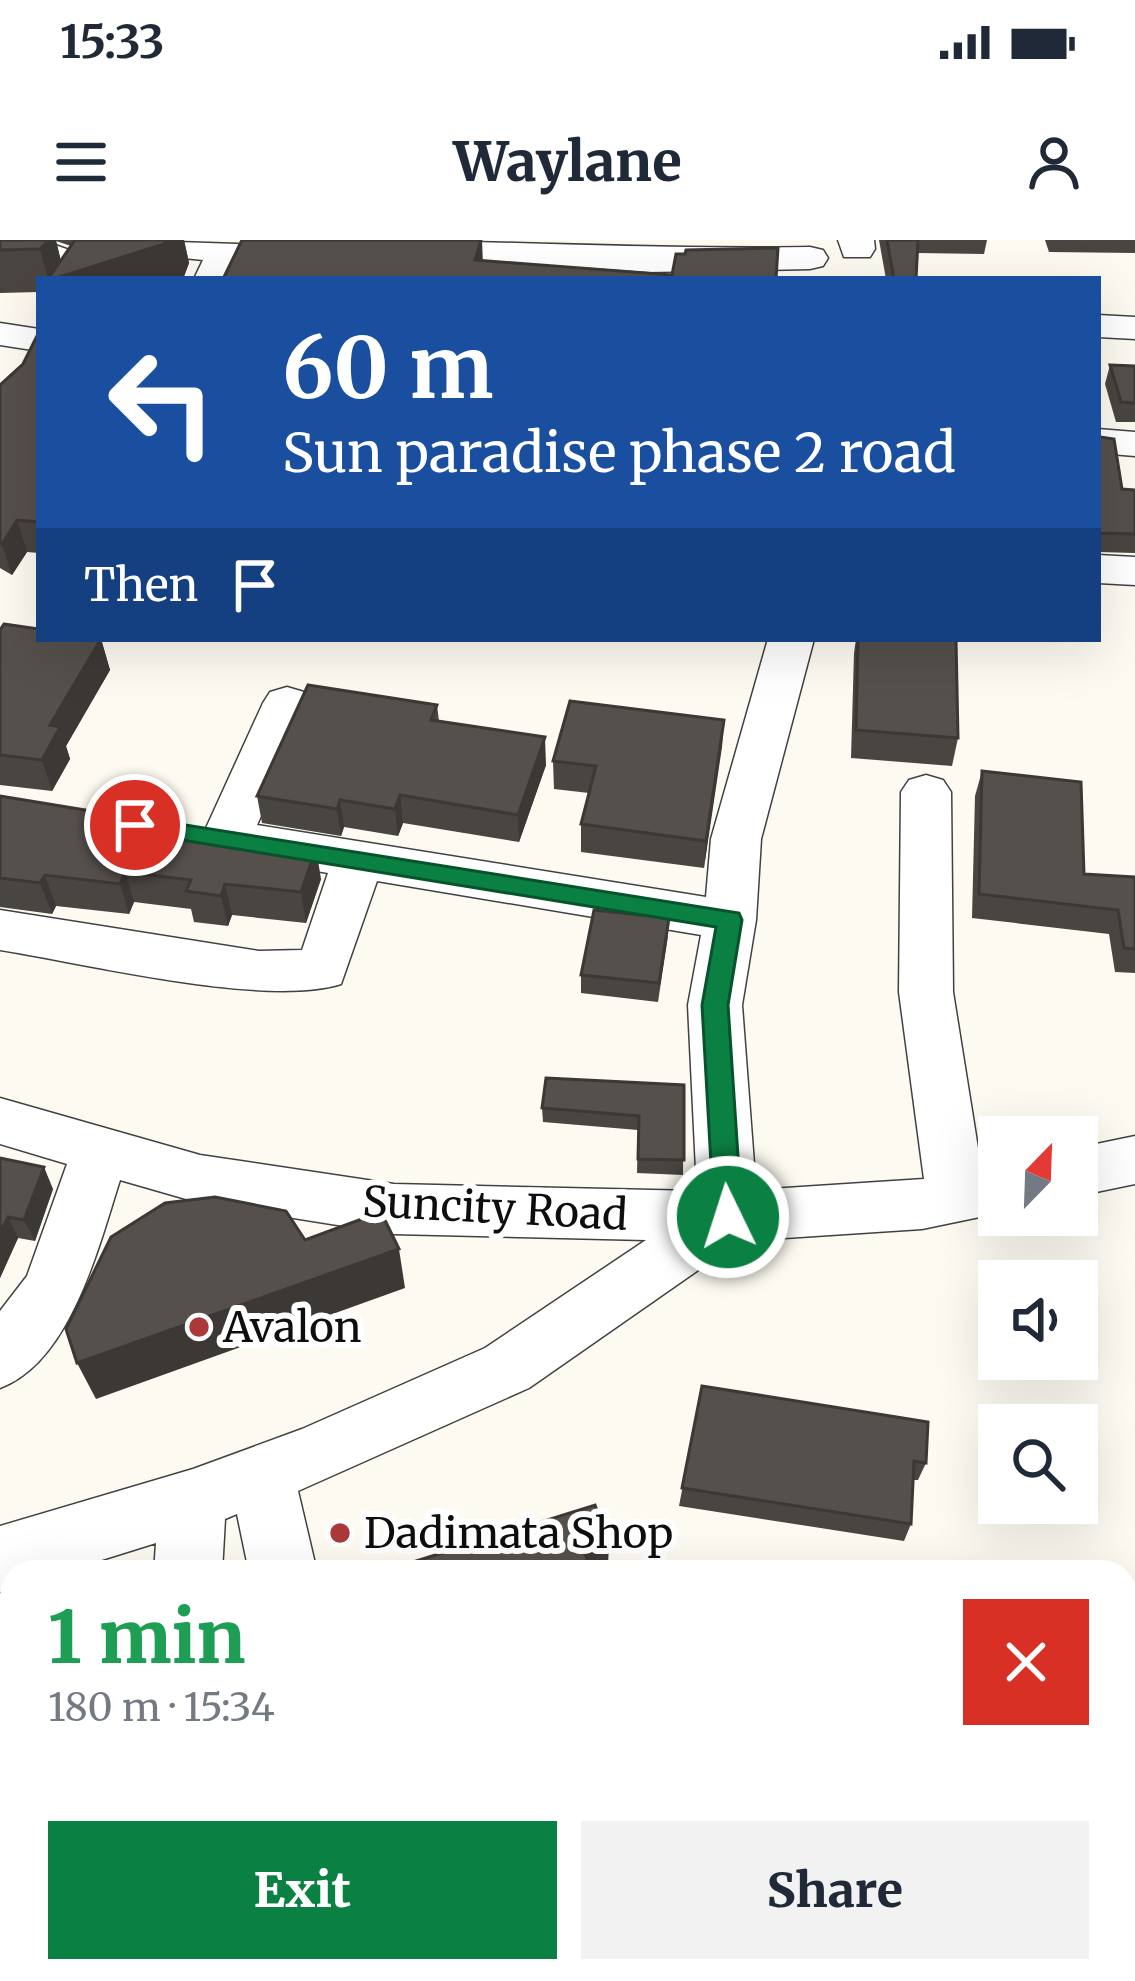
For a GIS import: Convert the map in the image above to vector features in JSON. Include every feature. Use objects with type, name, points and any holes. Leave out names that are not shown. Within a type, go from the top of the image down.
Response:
[{"type":"street","points":[[14,240],[66,271],[142,243],[225,252],[213,276]]},
{"type":"street","points":[[229,276],[247,240]]},
{"type":"street","points":[[422,276],[340,270],[354,241],[516,246],[634,270],[809,259]]},
{"type":"street","points":[[1101,326],[1135,328]]},
{"type":"street","points":[[0,334],[30,330]]},
{"type":"street","points":[[1101,442],[1135,444]]},
{"type":"street","points":[[1101,569],[1135,571]]},
{"type":"street","points":[[0,1559],[193,1500],[320,1452],[507,1368],[728,1217],[715,1005],[730,920],[736,839],[785,676],[791,642]]},
{"type":"street","points":[[286,703],[203,836],[730,920]]},
{"type":"street","points":[[926,792],[926,992],[978,1193]]},
{"type":"street","points":[[0,930],[259,971],[322,970],[358,860]]},
{"type":"street","name":"Suncity Road","points":[[0,1120],[200,1180],[394,1209],[728,1217],[922,1204],[978,1193]]},
{"type":"street","points":[[0,1360],[53,1290],[102,1147]]},
{"type":"street","points":[[1098,1168],[1135,1160]]},
{"type":"street","points":[[261,1472],[280,1560]]},
{"type":"street","points":[[189,1560],[193,1500]]},
{"type":"building","points":[[0,240],[49,240],[40,249],[0,250]]},
{"type":"building","points":[[75,240],[165,240],[63,276],[50,276]]},
{"type":"building","points":[[242,240],[481,240],[475,260],[672,275],[676,254],[686,250],[778,248],[776,276],[224,276]]},
{"type":"building","points":[[887,240],[918,240],[916,276],[893,276]]},
{"type":"building","points":[[36,338],[36,522],[17,520],[2,544],[0,385],[23,364]]},
{"type":"building","points":[[1110,365],[1135,366],[1135,403],[1121,402]]},
{"type":"building","points":[[1101,437],[1114,439],[1122,489],[1135,490],[1135,534],[1101,533]]},
{"type":"building","points":[[4,624],[36,629],[36,642],[99,642],[50,725],[60,727],[42,760],[0,755],[0,630]]},
{"type":"building","points":[[858,642],[956,642],[958,738],[856,730]]},
{"type":"building","points":[[308,685],[437,705],[431,720],[545,737],[518,815],[400,795],[395,809],[340,800],[337,809],[257,796]]},
{"type":"building","points":[[570,701],[724,720],[706,841],[581,824],[596,766],[553,761]]},
{"type":"building","points":[[982,771],[1081,782],[1084,874],[1135,877],[1135,949],[1124,948],[1118,910],[979,894]]},
{"type":"building","points":[[0,796],[316,848],[301,892],[225,884],[221,896],[186,891],[191,880],[125,872],[120,884],[45,875],[40,883],[0,878]]},
{"type":"building","points":[[594,910],[669,918],[659,983],[581,975]]},
{"type":"building","points":[[546,1078],[684,1085],[684,1160],[638,1159],[639,1116],[542,1108]]},
{"type":"building","points":[[0,1158],[44,1167],[24,1220],[8,1217],[0,1233]]},
{"type":"building","points":[[215,1197],[286,1211],[305,1240],[381,1212],[399,1249],[77,1363],[66,1329],[111,1237],[165,1203]]},
{"type":"building","points":[[702,1386],[928,1422],[926,1463],[914,1461],[911,1524],[682,1488]]},
{"type":"building","points":[[595,1505],[609,1545],[585,1554],[587,1560],[419,1560]]},
{"type":"place","name":"Avalon","points":[[199,1327]]},
{"type":"place","name":"Dadimata Shop","points":[[340,1533]]},
{"type":"route","points":[[135,825],[730,920],[715,1005],[728,1217]]}]
